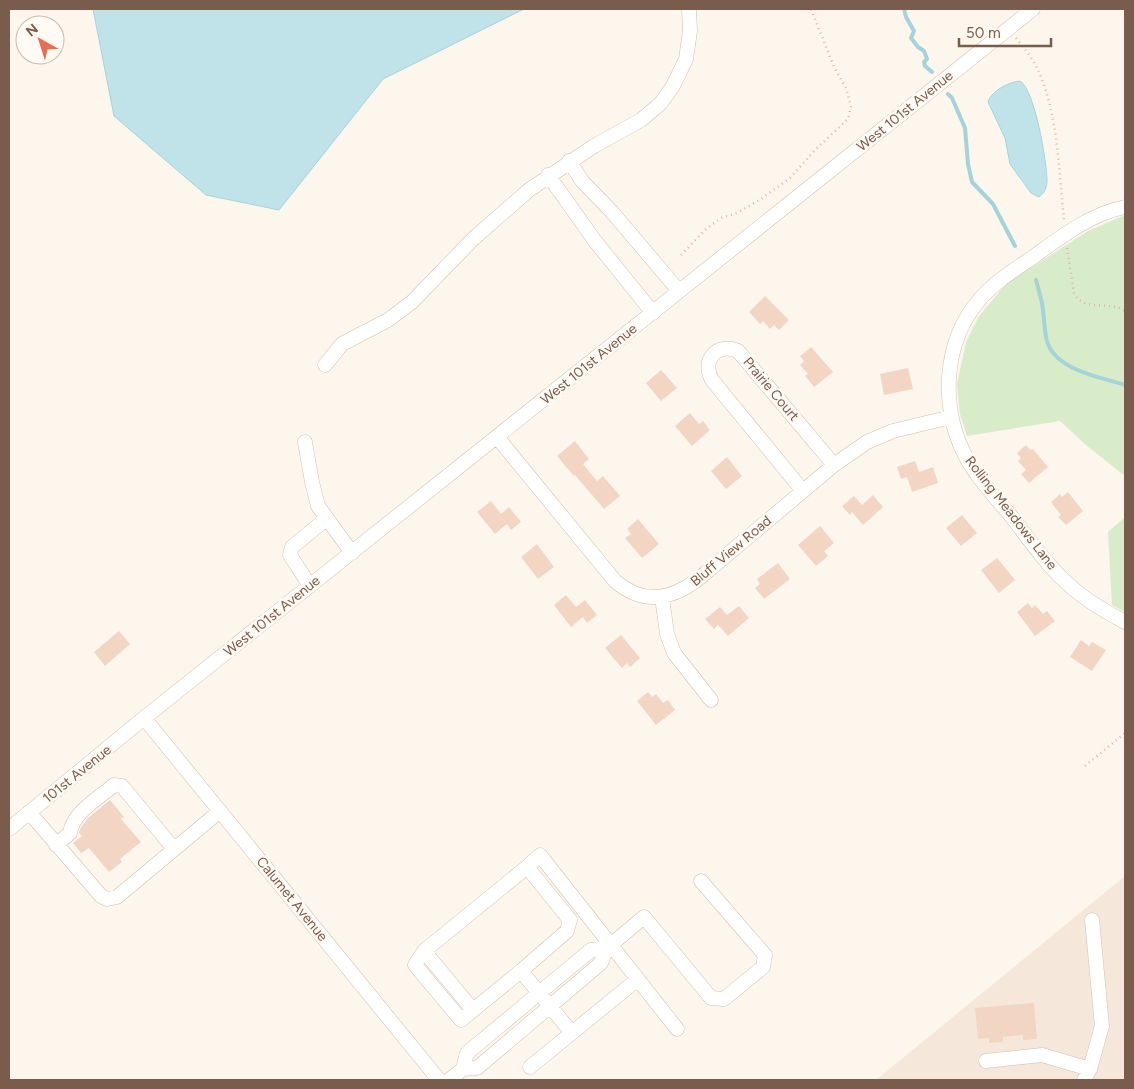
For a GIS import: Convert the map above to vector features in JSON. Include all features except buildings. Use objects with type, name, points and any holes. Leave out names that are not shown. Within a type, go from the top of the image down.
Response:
[{"type":"street","points":[[325,365],[342,344],[388,320],[412,302],[484,228],[512,203],[569,161],[641,120],[668,95],[682,69],[688,50],[689,9]]},
{"type":"street","name":"West 101st Avenue","points":[[144,718],[1032,9]]},
{"type":"street","points":[[569,161],[582,181],[612,212],[679,291]]},
{"type":"street","points":[[548,175],[595,241],[652,313]]},
{"type":"street","name":"Rolling Meadows Lane","points":[[1125,207],[1092,218],[1066,234],[1010,272],[978,301],[958,338],[951,360],[948,382],[951,417],[958,440],[973,469],[1058,574],[1082,596],[1125,622]]},
{"type":"street","name":"Prairie Court","points":[[803,491],[712,380],[708,368],[711,356],[715,352],[732,348],[743,355],[834,465]]},
{"type":"street","name":"Bluff View Road","points":[[497,437],[615,581],[630,593],[650,598],[662,597],[678,592],[693,583],[834,465],[867,442],[881,435],[951,417]]},
{"type":"street","points":[[305,442],[318,506],[352,553]]},
{"type":"street","points":[[310,586],[290,555],[292,547],[326,519]]},
{"type":"street","points":[[662,597],[667,634],[674,653],[711,700]]},
{"type":"street","name":"Calumet Avenue","points":[[144,718],[440,1080]]},
{"type":"street","name":"101st Avenue","points":[[9,829],[144,718]]},
{"type":"street","points":[[56,845],[70,834],[71,824],[78,816],[114,786],[122,786],[174,848]]},
{"type":"street","points":[[29,812],[100,896],[107,899],[117,897],[220,811]]},
{"type":"street","points":[[527,867],[570,920],[567,932],[461,1020],[415,965],[424,951],[540,855],[609,946],[678,1029]]},
{"type":"street","points":[[449,1080],[463,1070],[477,1068],[601,964],[609,946],[644,917],[711,998],[724,999],[763,967],[766,955],[701,881]]},
{"type":"street","points":[[986,1060],[1042,1055],[1087,1074],[1102,1026],[1092,920]]},
{"type":"street","points":[[463,1070],[467,1053],[591,950],[609,946]]},
{"type":"street","points":[[520,971],[572,1033]]},
{"type":"street","points":[[530,1067],[638,979]]},
{"type":"path","points":[[681,255],[706,229],[721,218],[737,213],[761,199],[790,178],[815,150],[848,119],[851,106],[846,88],[834,67],[811,9]]},
{"type":"path","points":[[1009,28],[1034,61],[1046,90],[1056,139],[1072,287],[1077,300],[1086,304],[1116,306],[1125,311]]},
{"type":"path","points":[[1085,766],[1125,733]]},
{"type":"shaded area","points":[[1125,876],[1125,1080],[876,1080]]},
{"type":"green space","points":[[1125,215],[1125,476],[1086,445],[1060,421],[967,436],[960,414],[957,384],[966,342],[979,316],[1006,284],[1088,231]]},
{"type":"green space","points":[[1125,517],[1125,612],[1112,605],[1108,532]]},
{"type":"water","points":[[93,9],[524,9],[383,79],[279,210],[206,195],[114,116]]},
{"type":"water","points":[[1020,81],[1031,98],[1042,144],[1047,184],[1039,197],[1031,193],[1010,164],[1005,138],[988,102],[993,94],[1001,88]]},
{"type":"waterway","points":[[904,9],[914,31],[911,38],[924,51],[927,59],[924,62],[925,66],[932,72]]},
{"type":"waterway","points":[[948,94],[952,98],[965,128],[968,164],[972,182],[993,204],[1015,246]]},
{"type":"waterway","points":[[1036,280],[1042,303],[1047,341],[1052,351],[1069,366],[1125,385]]}]
